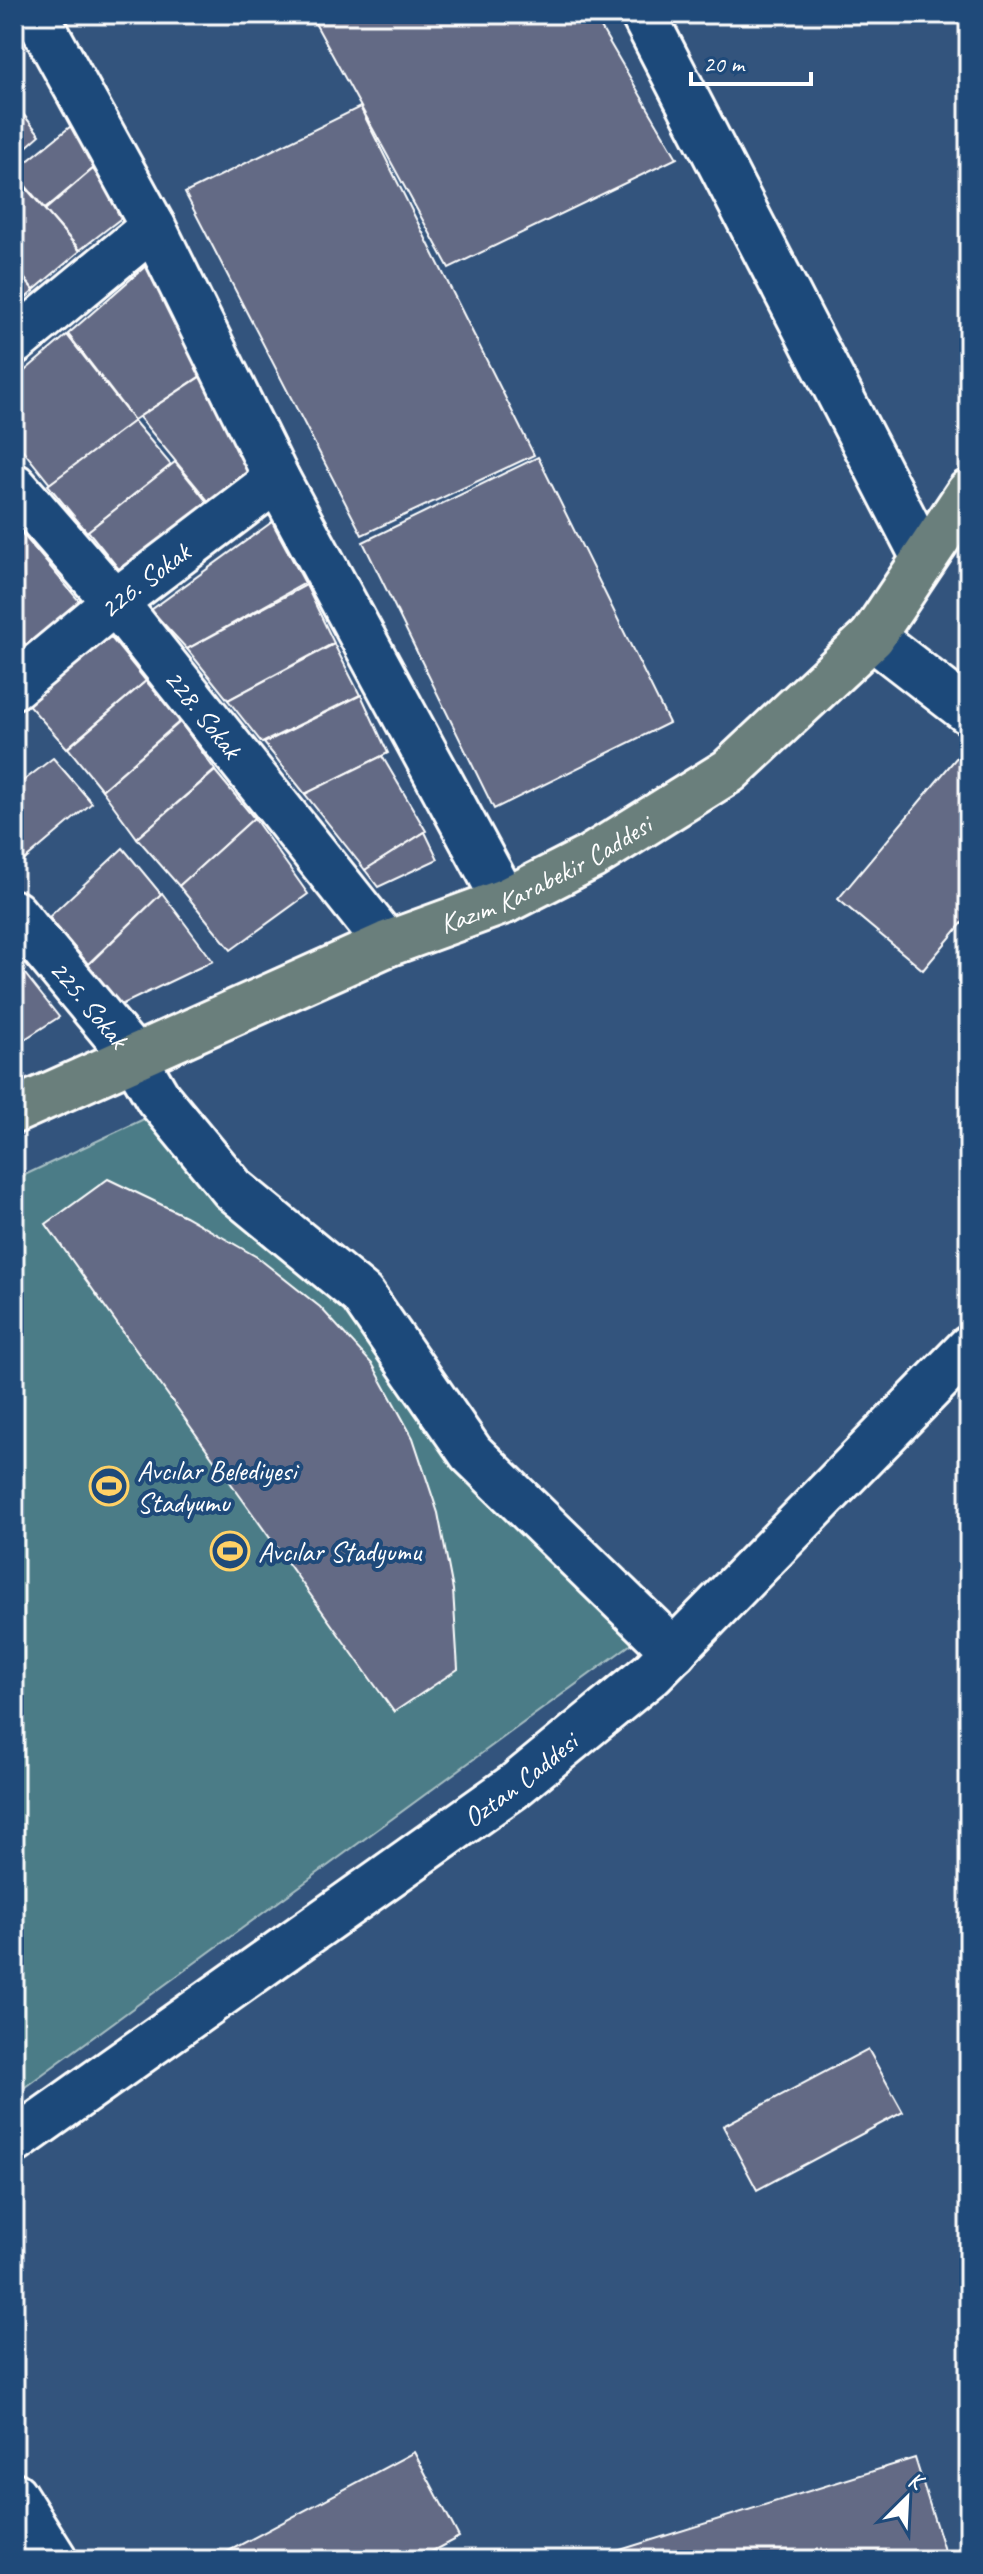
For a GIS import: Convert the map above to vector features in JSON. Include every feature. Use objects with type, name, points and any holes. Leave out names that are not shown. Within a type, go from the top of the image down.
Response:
[{"type":"main road","name":"Kazım Karabekir Caddesi","points":[[14,1111],[387,944],[505,901],[591,857],[729,771],[872,637],[969,492]]},
{"type":"street","points":[[36,14],[153,227],[277,479],[505,901]]},
{"type":"street","points":[[643,14],[924,558]]},
{"type":"street","points":[[14,342],[153,227]]},
{"type":"street","name":"226. Sokak","points":[[14,686],[115,602],[277,479]]},
{"type":"street","name":"228. Sokak","points":[[14,486],[115,602],[387,944]]},
{"type":"street","points":[[872,637],[969,712]]},
{"type":"street","name":"225. Sokak","points":[[14,913],[134,1057],[158,1098],[233,1189],[362,1295],[471,1453],[674,1651]]},
{"type":"street","name":"Oztan Caddesi","points":[[14,2141],[513,1787],[652,1673],[969,1348]]},
{"type":"street","points":[[14,2495],[55,2560]]},
{"type":"green space","name":"Avcılar Stadyumu","points":[[178,1103],[360,1298],[653,1628],[14,2095],[14,1180]]},
{"type":"building","points":[[310,14],[593,14],[677,158],[449,268]]},
{"type":"building","points":[[14,103],[40,135],[14,158]]},
{"type":"building","points":[[360,107],[534,455],[362,535],[185,193]]},
{"type":"building","points":[[71,126],[95,167],[45,209],[14,172]]},
{"type":"building","points":[[93,169],[124,216],[80,250],[45,210]]},
{"type":"building","points":[[14,174],[80,251],[34,290],[14,265]]},
{"type":"building","points":[[147,265],[205,373],[134,420],[68,334]]},
{"type":"building","points":[[14,266],[34,291],[14,307]]},
{"type":"building","points":[[67,335],[134,421],[50,484],[14,439],[14,380]]},
{"type":"building","points":[[203,375],[256,469],[209,502],[139,417]]},
{"type":"building","points":[[134,421],[171,465],[87,532],[48,485]]},
{"type":"building","points":[[538,457],[669,723],[494,809],[363,542]]},
{"type":"building","points":[[175,462],[208,503],[122,573],[88,531]]},
{"type":"building","points":[[272,522],[305,583],[187,649],[151,610]]},
{"type":"building","points":[[14,524],[80,602],[26,645],[14,630]]},
{"type":"building","points":[[306,585],[334,643],[228,700],[187,649]]},
{"type":"building","points":[[108,634],[146,681],[67,748],[24,700]]},
{"type":"building","points":[[334,644],[360,695],[262,743],[228,700]]},
{"type":"building","points":[[146,681],[180,721],[102,790],[68,748]]},
{"type":"building","points":[[361,695],[388,753],[305,794],[264,743]]},
{"type":"building","points":[[180,722],[215,770],[137,838],[102,790]]},
{"type":"building","points":[[382,756],[426,831],[365,870],[305,794]]},
{"type":"building","points":[[957,757],[969,767],[969,915],[923,970],[838,899]]},
{"type":"building","points":[[53,758],[92,803],[14,869],[14,788]]},
{"type":"building","points":[[215,771],[254,818],[179,886],[137,838]]},
{"type":"building","points":[[254,818],[308,894],[231,950],[179,886]]},
{"type":"building","points":[[425,832],[438,859],[378,887],[365,870]]},
{"type":"building","points":[[123,848],[161,894],[88,964],[49,917]]},
{"type":"building","points":[[162,893],[213,961],[119,1006],[87,966]]},
{"type":"building","points":[[14,960],[59,1017],[14,1046]]},
{"type":"building","points":[[108,1179],[185,1216],[257,1257],[320,1307],[373,1365],[413,1438],[438,1513],[453,1590],[458,1669],[394,1712],[46,1224]]},
{"type":"building","points":[[868,2049],[903,2112],[757,2190],[723,2126]]},
{"type":"building","points":[[414,2452],[459,2537],[416,2560],[212,2560]]},
{"type":"building","points":[[915,2458],[947,2560],[588,2560]]},
{"type":"place","name":"Avcılar Belediyesi Stadyumu","points":[[109,1486]]},
{"type":"place","name":"Avcılar Stadyumu","points":[[230,1551]]}]
